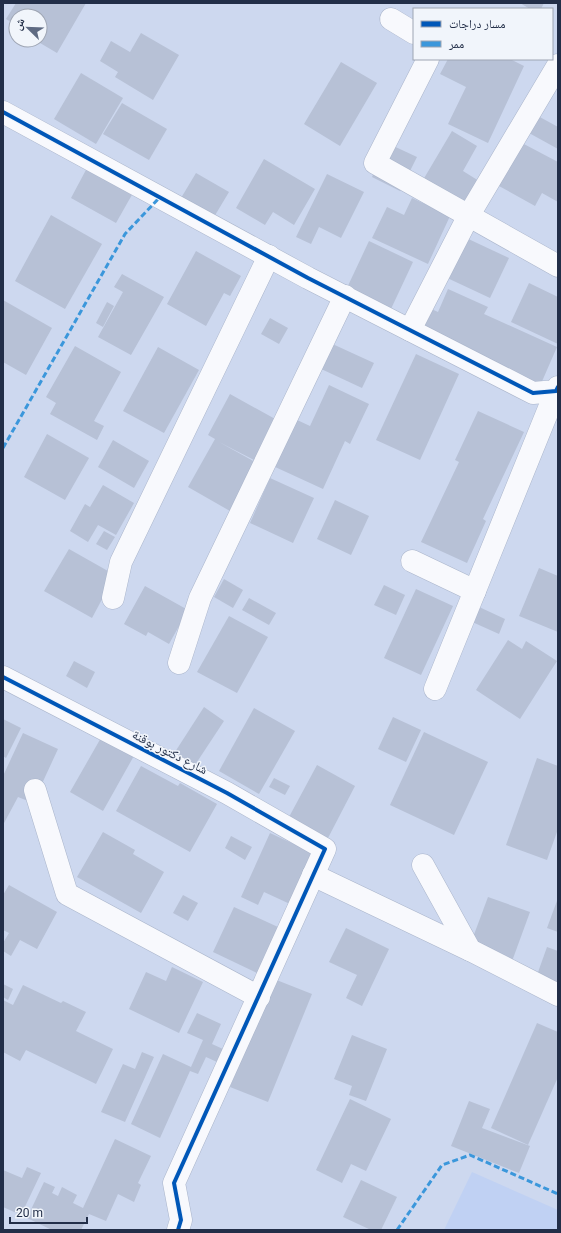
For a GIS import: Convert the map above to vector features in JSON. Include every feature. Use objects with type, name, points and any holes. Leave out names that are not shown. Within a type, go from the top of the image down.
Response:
[{"type":"street","points":[[391,19],[413,32]]},
{"type":"street","points":[[427,60],[375,163],[558,266]]},
{"type":"street","points":[[410,330],[469,215],[558,66]]},
{"type":"street","points":[[3,112],[269,256],[533,393],[557,389]]},
{"type":"street","points":[[113,598],[121,562],[269,256]]},
{"type":"street","points":[[179,663],[200,598],[345,296]]},
{"type":"street","points":[[435,689],[557,389]]},
{"type":"street","points":[[412,561],[475,591]]},
{"type":"street","name":"شارع دكتور بوقنة","points":[[3,677],[227,793],[325,849],[313,875]]},
{"type":"street","points":[[35,790],[67,894],[259,997]]},
{"type":"street","points":[[423,866],[470,950]]},
{"type":"street","points":[[178,1230],[181,1220],[174,1183],[313,875],[470,950],[558,995]]},
{"type":"shaded area","points":[[472,1172],[558,1210],[558,1230],[444,1230]]},
{"type":"building","points":[[16,3],[86,3],[57,53],[48,48],[48,8],[13,8]]},
{"type":"building","points":[[520,3],[544,3],[542,8],[528,8]]},
{"type":"building","points":[[141,33],[179,55],[153,100],[115,77],[118,72],[100,61],[111,41],[130,52]]},
{"type":"building","points":[[447,60],[512,60],[524,66],[488,143],[448,124],[466,87],[440,74]]},
{"type":"building","points":[[341,62],[377,83],[340,146],[304,124]]},
{"type":"building","points":[[81,73],[123,98],[96,144],[54,119]]},
{"type":"building","points":[[122,103],[167,129],[149,160],[103,134]]},
{"type":"building","points":[[538,116],[558,127],[558,149],[529,133]]},
{"type":"building","points":[[452,131],[477,146],[463,171],[479,181],[464,205],[423,180]]},
{"type":"building","points":[[387,143],[417,157],[400,191],[372,177]]},
{"type":"building","points":[[522,143],[558,162],[558,202],[542,193],[535,206],[499,186]]},
{"type":"building","points":[[264,159],[315,189],[294,225],[273,212],[265,225],[236,208]]},
{"type":"building","points":[[87,168],[133,193],[116,223],[71,198]]},
{"type":"building","points":[[196,173],[229,192],[214,217],[181,198]]},
{"type":"building","points":[[327,174],[364,192],[341,238],[319,227],[311,244],[296,237]]},
{"type":"building","points":[[412,198],[450,216],[428,264],[372,238],[387,207],[404,215]]},
{"type":"building","points":[[51,215],[102,244],[65,309],[15,281]]},
{"type":"building","points":[[462,236],[509,258],[490,298],[443,276]]},
{"type":"building","points":[[369,241],[413,262],[390,311],[346,290]]},
{"type":"building","points":[[196,251],[241,276],[230,296],[224,293],[206,326],[167,304]]},
{"type":"building","points":[[122,274],[164,297],[131,355],[98,337],[123,292],[114,287]]},
{"type":"building","points":[[529,283],[558,297],[558,344],[511,322]]},
{"type":"building","points":[[448,289],[488,307],[484,314],[557,347],[540,386],[415,328],[425,306],[438,312]]},
{"type":"building","points":[[3,300],[52,328],[26,375],[3,362]]},
{"type":"building","points":[[107,302],[114,306],[103,327],[96,323]]},
{"type":"building","points":[[270,318],[288,328],[279,344],[261,334]]},
{"type":"building","points":[[315,336],[374,363],[362,388],[319,368]]},
{"type":"building","points":[[75,346],[121,372],[94,421],[104,426],[97,440],[50,414],[56,403],[46,397]]},
{"type":"building","points":[[158,347],[199,370],[164,433],[123,411]]},
{"type":"building","points":[[416,354],[459,374],[420,460],[376,440]]},
{"type":"building","points":[[329,385],[369,404],[350,444],[345,441],[323,489],[273,466],[295,419],[310,426]]},
{"type":"building","points":[[230,394],[277,420],[254,460],[219,442],[257,463],[230,511],[188,487],[215,439],[208,435]]},
{"type":"building","points":[[478,411],[524,432],[483,519],[486,521],[467,563],[421,542],[459,462],[455,460]]},
{"type":"building","points":[[47,434],[89,458],[65,500],[24,477]]},
{"type":"building","points":[[113,440],[149,461],[134,488],[98,467]]},
{"type":"building","points":[[270,478],[314,498],[293,543],[250,523]]},
{"type":"building","points":[[103,485],[134,503],[116,535],[98,525],[88,542],[70,531],[85,504],[90,507]]},
{"type":"building","points":[[335,500],[369,516],[351,555],[317,539]]},
{"type":"building","points":[[104,531],[115,537],[107,550],[96,544]]},
{"type":"building","points":[[69,549],[115,575],[92,618],[44,591]]},
{"type":"building","points":[[539,568],[558,576],[558,632],[519,616]]},
{"type":"building","points":[[224,579],[243,590],[233,608],[214,597]]},
{"type":"building","points":[[384,585],[405,595],[396,615],[374,605]]},
{"type":"building","points":[[145,586],[188,610],[169,644],[148,632],[146,636],[124,624]]},
{"type":"building","points":[[416,589],[453,606],[421,675],[384,658]]},
{"type":"building","points":[[249,598],[276,613],[269,625],[242,610]]},
{"type":"building","points":[[477,606],[505,619],[499,634],[470,621]]},
{"type":"building","points":[[229,616],[268,637],[237,693],[197,672]]},
{"type":"building","points":[[508,640],[522,649],[526,641],[557,661],[520,719],[476,690]]},
{"type":"building","points":[[74,661],[95,672],[87,688],[66,676]]},
{"type":"building","points":[[204,707],[224,721],[195,765],[175,752]]},
{"type":"building","points":[[254,708],[295,731],[259,794],[219,771]]},
{"type":"building","points":[[393,717],[421,730],[406,762],[378,749]]},
{"type":"building","points":[[3,719],[21,728],[6,758],[3,756]]},
{"type":"building","points":[[424,732],[488,762],[454,835],[390,805]]},
{"type":"building","points":[[23,733],[58,749],[33,803],[18,797],[3,825],[3,776]]},
{"type":"building","points":[[102,736],[135,754],[103,811],[70,792]]},
{"type":"building","points":[[537,758],[558,766],[558,829],[547,860],[506,845]]},
{"type":"building","points":[[317,765],[355,786],[328,838],[289,817]]},
{"type":"building","points":[[141,766],[178,786],[180,783],[217,804],[190,852],[116,811]]},
{"type":"building","points":[[274,778],[290,786],[285,795],[269,787]]},
{"type":"building","points":[[103,832],[135,850],[133,854],[164,872],[141,913],[77,877]]},
{"type":"building","points":[[270,833],[313,853],[290,904],[264,892],[258,905],[241,897]]},
{"type":"building","points":[[231,836],[252,847],[245,860],[225,848]]},
{"type":"building","points":[[9,885],[57,912],[37,949],[20,940],[11,956],[3,951],[3,943],[9,933],[3,930],[3,895]]},
{"type":"building","points":[[183,895],[198,903],[188,921],[173,913]]},
{"type":"building","points":[[488,897],[530,912],[511,964],[469,948]]},
{"type":"building","points":[[558,898],[558,932],[547,928]]},
{"type":"building","points":[[234,907],[278,927],[257,973],[213,952]]},
{"type":"building","points":[[346,928],[389,949],[362,1006],[346,998],[357,975],[329,962]]},
{"type":"building","points":[[547,947],[558,951],[558,978],[551,996],[532,989]]},
{"type":"building","points":[[172,967],[203,982],[179,1033],[129,1009],[146,972],[166,981]]},
{"type":"building","points":[[274,979],[312,994],[268,1102],[230,1087]]},
{"type":"building","points":[[3,984],[13,989],[8,1000],[3,997]]},
{"type":"building","points":[[23,985],[61,1003],[63,1001],[86,1012],[76,1031],[113,1049],[96,1084],[26,1050],[20,1061],[3,1052],[3,1000],[13,1005]]},
{"type":"building","points":[[197,1013],[221,1024],[212,1044],[223,1049],[217,1062],[206,1057],[198,1074],[190,1071],[160,1138],[131,1124],[163,1054],[191,1067],[203,1040],[187,1033]]},
{"type":"building","points":[[537,1023],[558,1032],[558,1077],[528,1145],[491,1128]]},
{"type":"building","points":[[352,1035],[387,1049],[366,1101],[349,1095],[352,1086],[334,1079]]},
{"type":"building","points":[[142,1052],[154,1057],[125,1122],[101,1112],[123,1064],[135,1069]]},
{"type":"building","points":[[350,1099],[391,1119],[366,1171],[351,1164],[342,1183],[316,1170]]},
{"type":"building","points":[[469,1101],[490,1109],[482,1128],[530,1146],[519,1173],[451,1146]]},
{"type":"building","points":[[115,1139],[151,1156],[138,1183],[141,1185],[134,1202],[118,1194],[106,1221],[89,1214],[81,1230],[52,1230],[27,1218],[44,1182],[55,1187],[52,1193],[58,1196],[62,1187],[77,1195],[73,1203],[83,1208]]},
{"type":"building","points":[[27,1167],[41,1173],[21,1215],[3,1207],[3,1170],[22,1178]]},
{"type":"building","points":[[361,1180],[397,1197],[381,1230],[371,1230],[343,1217]]},
{"type":"marked path","points":[[3,448],[125,234],[160,197]]},
{"type":"marked path","points":[[397,1230],[442,1165],[470,1155],[558,1194]]},
{"type":"cycle path","points":[[3,112],[308,278],[533,393],[556,391],[558,387]]},
{"type":"cycle path","points":[[3,677],[227,793],[325,849],[174,1183],[181,1220],[178,1230]]}]
